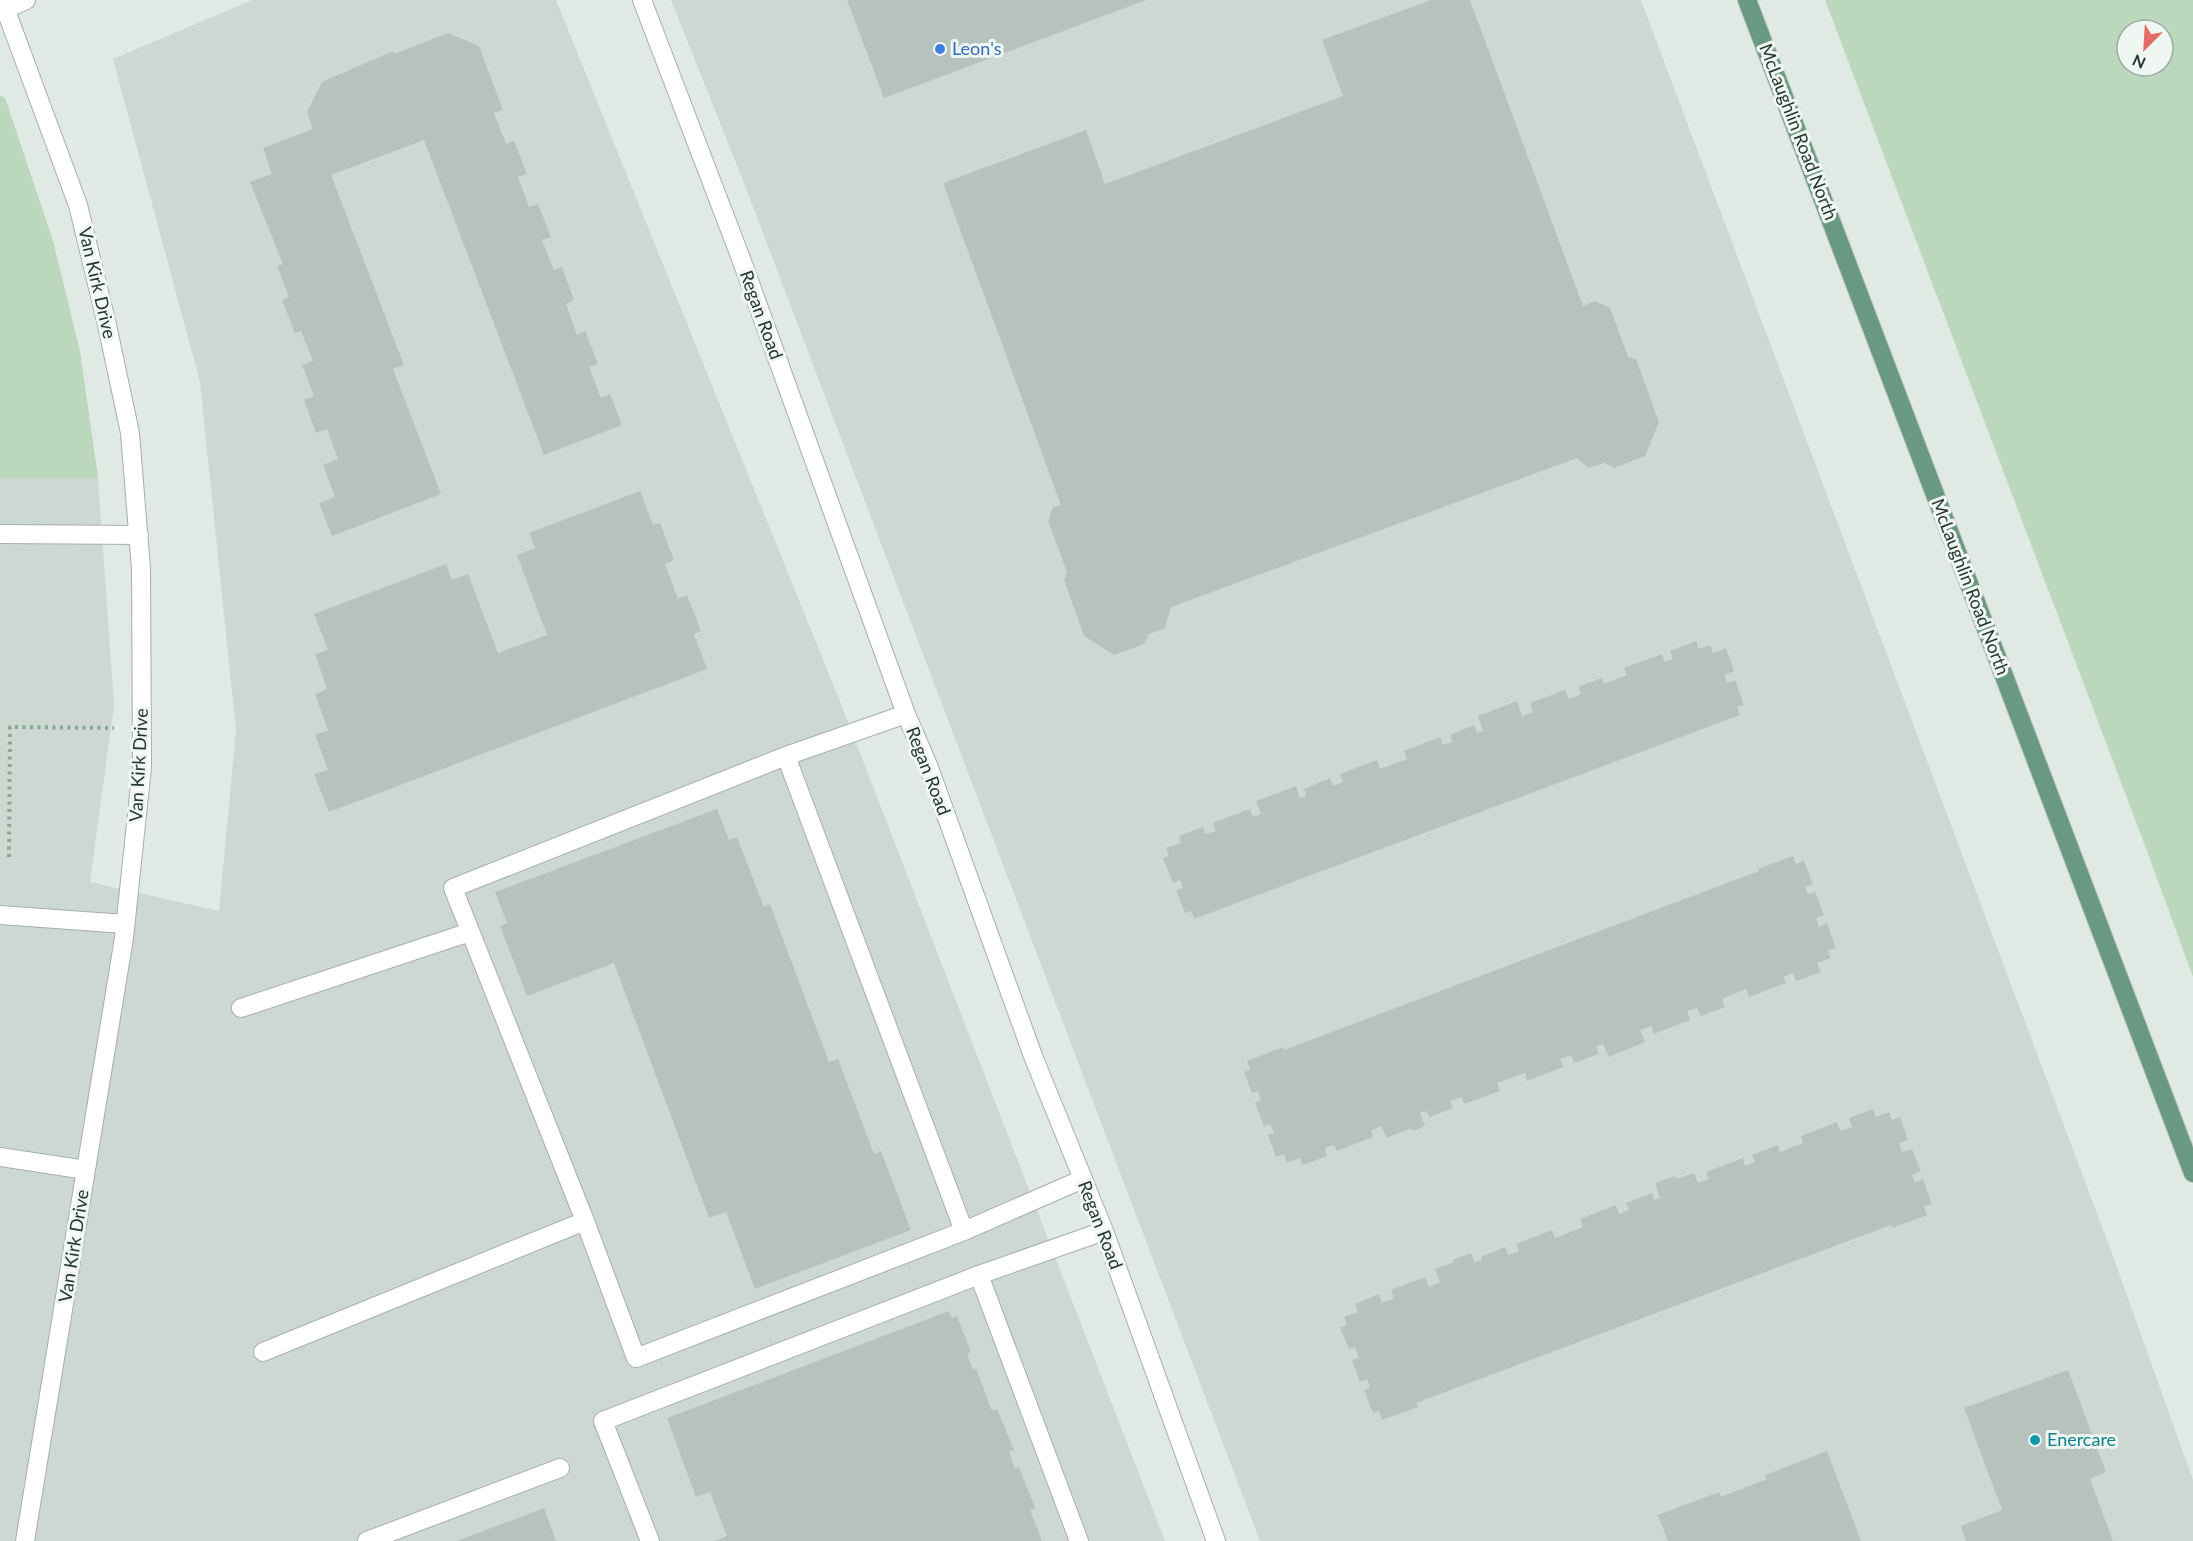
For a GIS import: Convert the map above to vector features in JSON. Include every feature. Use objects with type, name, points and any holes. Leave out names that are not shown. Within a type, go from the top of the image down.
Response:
[{"type":"main road","name":"McLaughlin Road North","points":[[1747,0],[2193,1173]]},
{"type":"street","points":[[3,7],[26,0]]},
{"type":"street","name":"Regan Road","points":[[642,0],[743,266],[906,714],[928,765],[1033,1056],[1104,1231],[1216,1541]]},
{"type":"street","name":"Van Kirk Drive","points":[[3,7],[78,205],[130,433],[141,569],[142,766],[125,924],[25,1541]]},
{"type":"street","points":[[0,534],[139,535]]},
{"type":"street","points":[[906,714],[786,756],[453,888],[585,1221],[636,1358],[964,1232],[1083,1179]]},
{"type":"street","points":[[786,756],[964,1232]]},
{"type":"street","points":[[0,915],[125,924]]},
{"type":"street","points":[[241,1008],[470,932]]},
{"type":"street","points":[[0,1157],[86,1170]]},
{"type":"street","points":[[263,1352],[585,1221]]},
{"type":"street","points":[[650,1541],[603,1421],[979,1275],[1104,1231]]},
{"type":"street","points":[[979,1275],[1079,1541]]},
{"type":"street","points":[[367,1541],[560,1468]]},
{"type":"path","points":[[9,857],[10,727],[143,729]]},
{"type":"shaded area","points":[[252,0],[556,0],[841,704],[1165,1541],[0,1541],[0,95],[5,98],[53,241],[80,352],[98,478],[114,705],[90,882],[219,911],[236,731],[200,382],[113,59]]},
{"type":"shaded area","points":[[671,0],[1641,0],[2110,1248],[2193,1480],[2193,1541],[1260,1541],[744,183]]},
{"type":"green space","points":[[1825,0],[2193,0],[2193,977],[2147,851]]},
{"type":"green space","points":[[0,95],[5,98],[53,241],[80,352],[98,478],[0,478]]},
{"type":"building","name":"Leon's","points":[[847,0],[1146,0],[884,98]]},
{"type":"building","points":[[1431,0],[1470,0],[1583,306],[1595,301],[1610,308],[1628,357],[1636,359],[1659,422],[1645,456],[1614,468],[1604,463],[1588,468],[1577,458],[1171,607],[1165,628],[1149,634],[1144,644],[1114,655],[1084,636],[1064,580],[1067,572],[1048,521],[1053,507],[1061,505],[943,183],[1086,130],[1105,184],[1343,96],[1322,40]]},
{"type":"building","points":[[448,33],[479,46],[503,110],[494,113],[506,144],[514,141],[527,174],[518,177],[529,207],[538,204],[551,237],[542,240],[554,270],[562,267],[574,300],[566,304],[577,335],[585,331],[598,364],[589,367],[601,398],[610,394],[622,425],[544,455],[424,140],[331,175],[404,365],[393,369],[441,494],[332,536],[319,503],[335,497],[323,465],[338,459],[327,429],[316,433],[304,400],[314,396],[302,365],[313,361],[301,331],[295,333],[282,300],[289,297],[277,266],[283,264],[250,182],[272,174],[263,148],[313,129],[307,112],[322,82],[393,51],[394,54]]},
{"type":"building","points":[[640,491],[653,525],[660,523],[674,560],[665,564],[678,599],[687,595],[701,631],[694,634],[707,669],[329,812],[314,774],[328,770],[315,735],[328,730],[315,694],[327,689],[315,654],[328,650],[314,614],[446,564],[452,580],[468,574],[498,653],[547,635],[517,555],[535,548],[529,533]]},
{"type":"building","points":[[1696,641],[1699,649],[1710,645],[1713,653],[1726,648],[1734,671],[1724,675],[1727,683],[1735,680],[1744,705],[1737,707],[1740,715],[1194,919],[1191,911],[1185,913],[1176,890],[1183,888],[1180,880],[1173,883],[1163,858],[1169,856],[1166,848],[1181,843],[1179,836],[1203,827],[1205,834],[1216,831],[1213,823],[1250,809],[1253,817],[1261,814],[1256,801],[1296,786],[1300,798],[1306,796],[1304,789],[1330,778],[1333,786],[1343,782],[1340,774],[1377,760],[1380,769],[1407,759],[1404,751],[1440,737],[1443,745],[1452,742],[1450,735],[1474,725],[1477,733],[1483,731],[1478,716],[1517,701],[1522,716],[1533,712],[1530,703],[1565,690],[1569,699],[1581,694],[1578,687],[1602,678],[1604,684],[1627,675],[1624,668],[1662,654],[1665,662],[1673,659],[1670,651]]},
{"type":"building","points":[[717,809],[729,840],[737,837],[764,907],[770,904],[829,1062],[838,1059],[874,1154],[881,1151],[911,1230],[755,1289],[726,1212],[709,1218],[614,963],[527,996],[500,926],[507,923],[495,892]]},
{"type":"building","points":[[1793,856],[1796,864],[1804,861],[1813,884],[1805,887],[1808,894],[1815,892],[1824,915],[1816,918],[1819,927],[1827,923],[1836,948],[1828,951],[1831,958],[1817,963],[1821,972],[1796,981],[1793,973],[1783,977],[1786,983],[1749,997],[1746,989],[1722,999],[1725,1007],[1701,1016],[1697,1008],[1687,1011],[1690,1020],[1654,1034],[1651,1026],[1640,1030],[1645,1042],[1609,1057],[1603,1044],[1596,1046],[1599,1054],[1574,1063],[1571,1055],[1560,1059],[1563,1067],[1527,1081],[1525,1073],[1497,1083],[1500,1091],[1464,1104],[1462,1097],[1450,1101],[1453,1108],[1429,1117],[1427,1111],[1420,1113],[1425,1126],[1413,1131],[1412,1128],[1386,1138],[1382,1126],[1371,1131],[1373,1137],[1337,1151],[1334,1145],[1325,1148],[1327,1156],[1303,1165],[1300,1158],[1287,1163],[1284,1154],[1276,1157],[1268,1135],[1274,1133],[1270,1124],[1264,1126],[1255,1102],[1261,1100],[1258,1091],[1252,1093],[1244,1072],[1250,1070],[1247,1061],[1283,1047],[1284,1050],[1759,871],[1758,869]]},
{"type":"building","points":[[1873,1109],[1876,1117],[1889,1112],[1892,1120],[1900,1117],[1908,1140],[1899,1143],[1902,1152],[1912,1149],[1921,1171],[1912,1175],[1915,1182],[1923,1179],[1932,1204],[1924,1207],[1927,1215],[1892,1228],[1891,1225],[1416,1403],[1418,1407],[1382,1420],[1379,1411],[1373,1413],[1364,1390],[1370,1388],[1367,1379],[1360,1382],[1352,1360],[1359,1358],[1355,1347],[1349,1349],[1340,1327],[1347,1325],[1344,1317],[1358,1312],[1355,1304],[1379,1294],[1382,1303],[1394,1298],[1391,1290],[1425,1277],[1429,1287],[1440,1282],[1435,1269],[1454,1262],[1453,1260],[1471,1253],[1474,1262],[1482,1260],[1481,1257],[1505,1247],[1508,1255],[1519,1251],[1516,1244],[1552,1230],[1555,1238],[1583,1227],[1580,1219],[1616,1205],[1619,1214],[1629,1210],[1626,1203],[1652,1193],[1654,1200],[1660,1198],[1655,1183],[1675,1176],[1676,1179],[1694,1173],[1698,1183],[1709,1179],[1706,1172],[1743,1158],[1745,1166],[1755,1162],[1752,1155],[1778,1145],[1780,1152],[1803,1143],[1801,1136],[1837,1122],[1840,1131],[1852,1127],[1849,1118]]},
{"type":"building","points":[[949,1311],[952,1318],[957,1316],[971,1352],[967,1353],[973,1370],[976,1368],[992,1411],[997,1409],[1014,1450],[1009,1452],[1015,1469],[1019,1467],[1035,1508],[1030,1510],[1042,1541],[714,1541],[727,1536],[710,1492],[696,1497],[667,1418]]},
{"type":"building","name":"Enercare","points":[[2068,1370],[2106,1472],[2090,1479],[2113,1541],[1966,1541],[1961,1526],[2002,1510],[1964,1408]]},
{"type":"building","points":[[1827,1451],[1861,1541],[1668,1541],[1658,1515],[1719,1492],[1721,1497],[1767,1479],[1765,1475]]},
{"type":"building","points":[[544,1508],[556,1541],[457,1541]]},
{"type":"place","name":"Leon's","points":[[940,49]]},
{"type":"place","name":"Enercare","points":[[2035,1440]]}]
